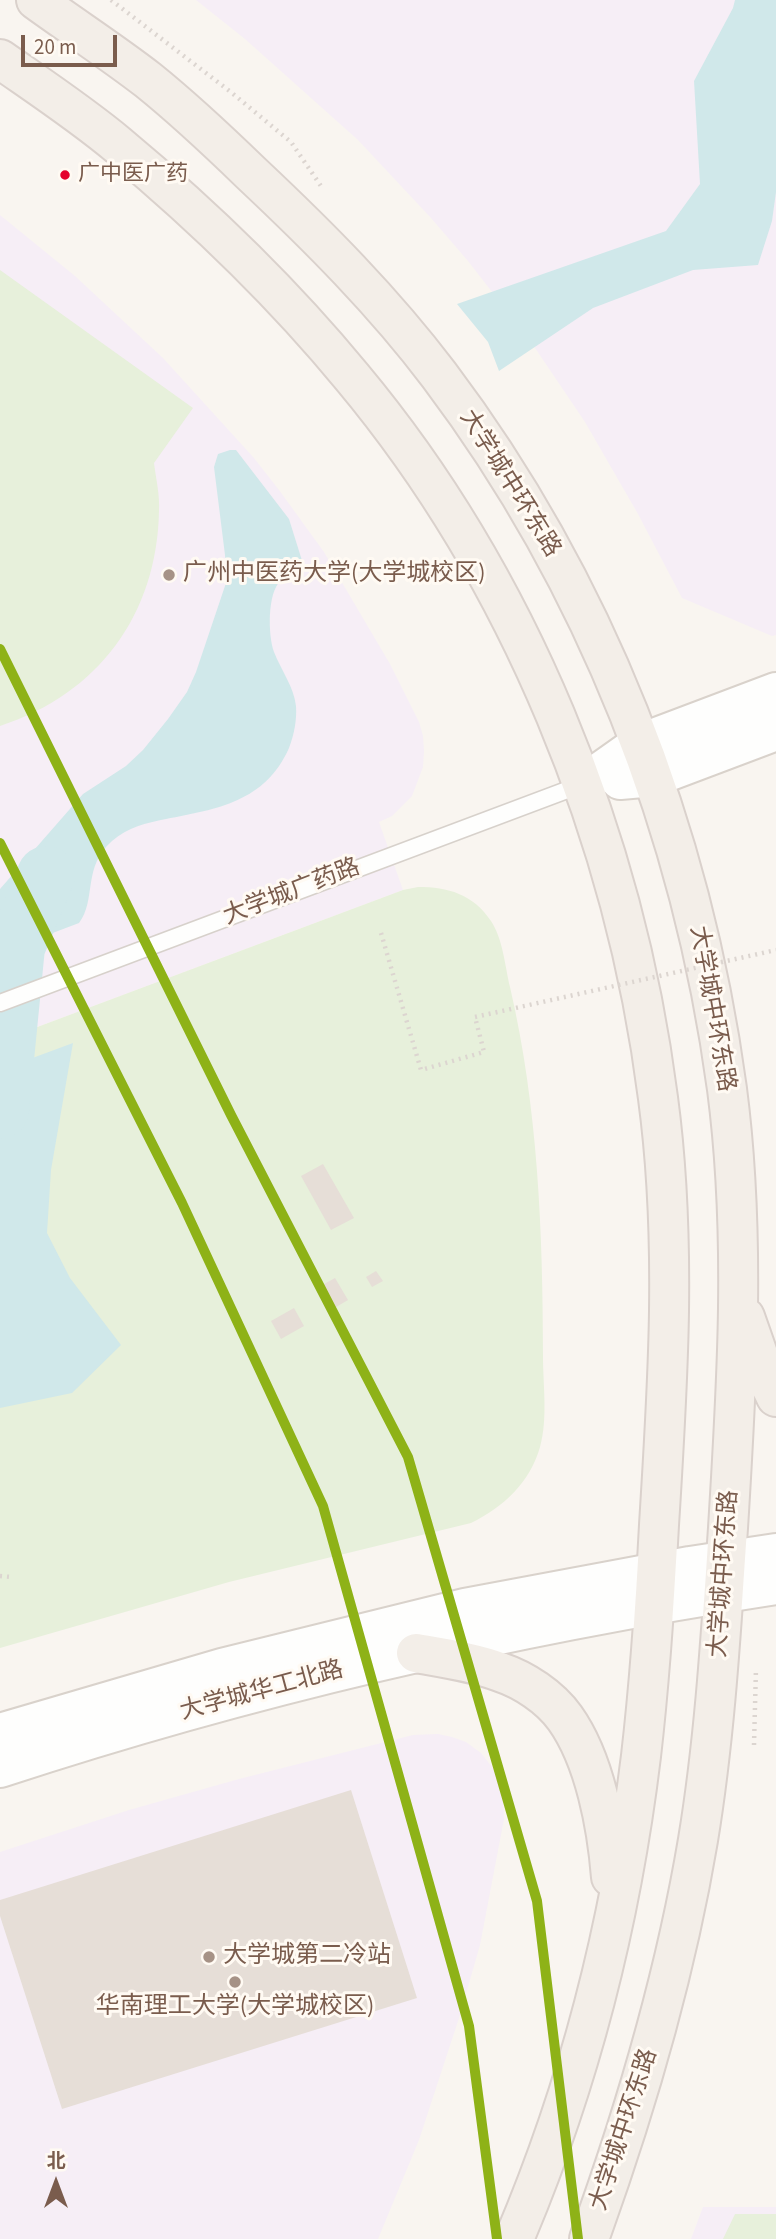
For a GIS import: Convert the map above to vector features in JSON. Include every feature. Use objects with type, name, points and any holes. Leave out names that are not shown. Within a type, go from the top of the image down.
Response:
[{"type":"main road","name":"大学城中环东路","points":[[36,0],[149,81],[230,152],[319,237],[412,342],[488,444],[546,538],[583,610],[647,760],[691,905],[724,1069],[736,1199],[735,1402],[725,1576],[708,1769],[690,1884],[655,2036],[628,2129],[589,2239]]},
{"type":"main road","points":[[0,59],[106,135],[253,267],[352,376],[431,482],[486,572],[521,639],[583,784],[611,871],[634,960],[650,1046],[663,1142],[669,1263],[666,1400],[656,1588],[640,1761],[631,1823],[598,1984],[575,2068],[545,2159],[514,2239]]},
{"type":"main road","name":"大学城广药路","points":[[583,784],[647,760],[776,692]]},
{"type":"main road","name":"大学城广药路","points":[[647,760],[776,731]]},
{"type":"main road","points":[[737,1295],[776,1397]]},
{"type":"main road","name":"大学城华工北路","points":[[0,1734],[165,1684],[465,1608],[656,1588],[725,1576],[776,1553]]},
{"type":"main road","name":"大学城华工北路","points":[[725,1576],[776,1585]]},
{"type":"main road","name":"大学城华工北路","points":[[0,1768],[219,1702],[537,1626],[656,1588]]},
{"type":"main road","points":[[416,1653],[500,1672],[534,1689],[563,1715],[574,1732],[593,1780],[609,1857],[614,1913]]},
{"type":"lane","name":"大学城广药路","points":[[0,1003],[583,784]]},
{"type":"path","points":[[381,933],[421,1070],[484,1052],[475,1017],[776,950]]},
{"type":"path","points":[[0,1576],[11,1577]]},
{"type":"shaded area","points":[[196,0],[776,0],[776,635],[772,636],[682,598],[585,422],[531,342],[468,261],[358,140],[245,39]]},
{"type":"shaded area","name":"广州中医药大学(大学城校区)","points":[[0,215],[75,276],[163,358],[254,458],[324,552],[390,664],[419,722],[424,751],[423,767],[412,796],[392,816],[379,822],[403,890],[0,1041]]},
{"type":"shaded area","name":"华南理工大学(大学城校区)","points":[[438,1734],[466,1742],[481,1753],[492,1767],[503,1799],[504,1819],[480,1945],[459,2018],[419,2140],[378,2239],[0,2239],[0,1852],[129,1810],[239,1779],[413,1735]]},
{"type":"shaded area","points":[[703,2207],[776,2207],[776,2239],[691,2239]]},
{"type":"green space","points":[[0,270],[193,408],[154,463],[159,505],[156,549],[147,584],[134,616],[116,646],[93,671],[66,694],[35,712],[0,726]]},
{"type":"green space","points":[[418,887],[450,891],[468,898],[491,921],[501,944],[519,1033],[533,1124],[542,1263],[544,1425],[540,1447],[530,1471],[505,1501],[471,1523],[229,1582],[0,1648],[0,1041],[403,890]]},
{"type":"green space","points":[[735,2214],[776,2214],[776,2239],[723,2239]]},
{"type":"water","points":[[735,0],[776,0],[776,192],[772,221],[758,265],[693,270],[593,308],[499,371],[488,342],[457,304],[666,231],[700,184],[694,81]]},
{"type":"water","points":[[236,450],[289,519],[304,567],[283,578],[276,586],[270,614],[274,652],[290,685],[296,706],[295,727],[289,748],[267,780],[238,800],[144,824],[118,836],[97,861],[88,904],[79,923],[0,953],[0,889],[83,794],[126,766],[143,750],[187,692],[226,583],[214,467],[218,454]]},
{"type":"water","points":[[73,1043],[51,1170],[47,1233],[70,1278],[121,1345],[72,1393],[0,1408],[0,1070]]},
{"type":"building","points":[[323,1164],[354,1218],[331,1230],[301,1176]]},
{"type":"building","points":[[376,1271],[383,1281],[372,1287],[366,1277]]},
{"type":"building","points":[[335,1278],[348,1300],[331,1310],[317,1288]]},
{"type":"building","points":[[294,1308],[304,1326],[281,1339],[271,1321]]},
{"type":"building","name":"大学城第二冷站","points":[[351,1790],[417,1998],[62,2109],[0,1916],[0,1900]]},
{"type":"waterway","points":[[0,1110],[16,947],[46,875]]},
{"type":"transit line","points":[[0,649],[231,1115],[408,1457],[537,1901],[578,2239]]},
{"type":"transit line","points":[[0,843],[182,1203],[323,1506],[469,2026],[497,2239]]},
{"type":"place","name":"广中医广药","points":[[65,175]]},
{"type":"place","name":"广州中医药大学(大学城校区)","points":[[169,575]]},
{"type":"place","name":"大学城第二冷站","points":[[209,1957]]},
{"type":"place","name":"华南理工大学(大学城校区)","points":[[235,1982]]}]
